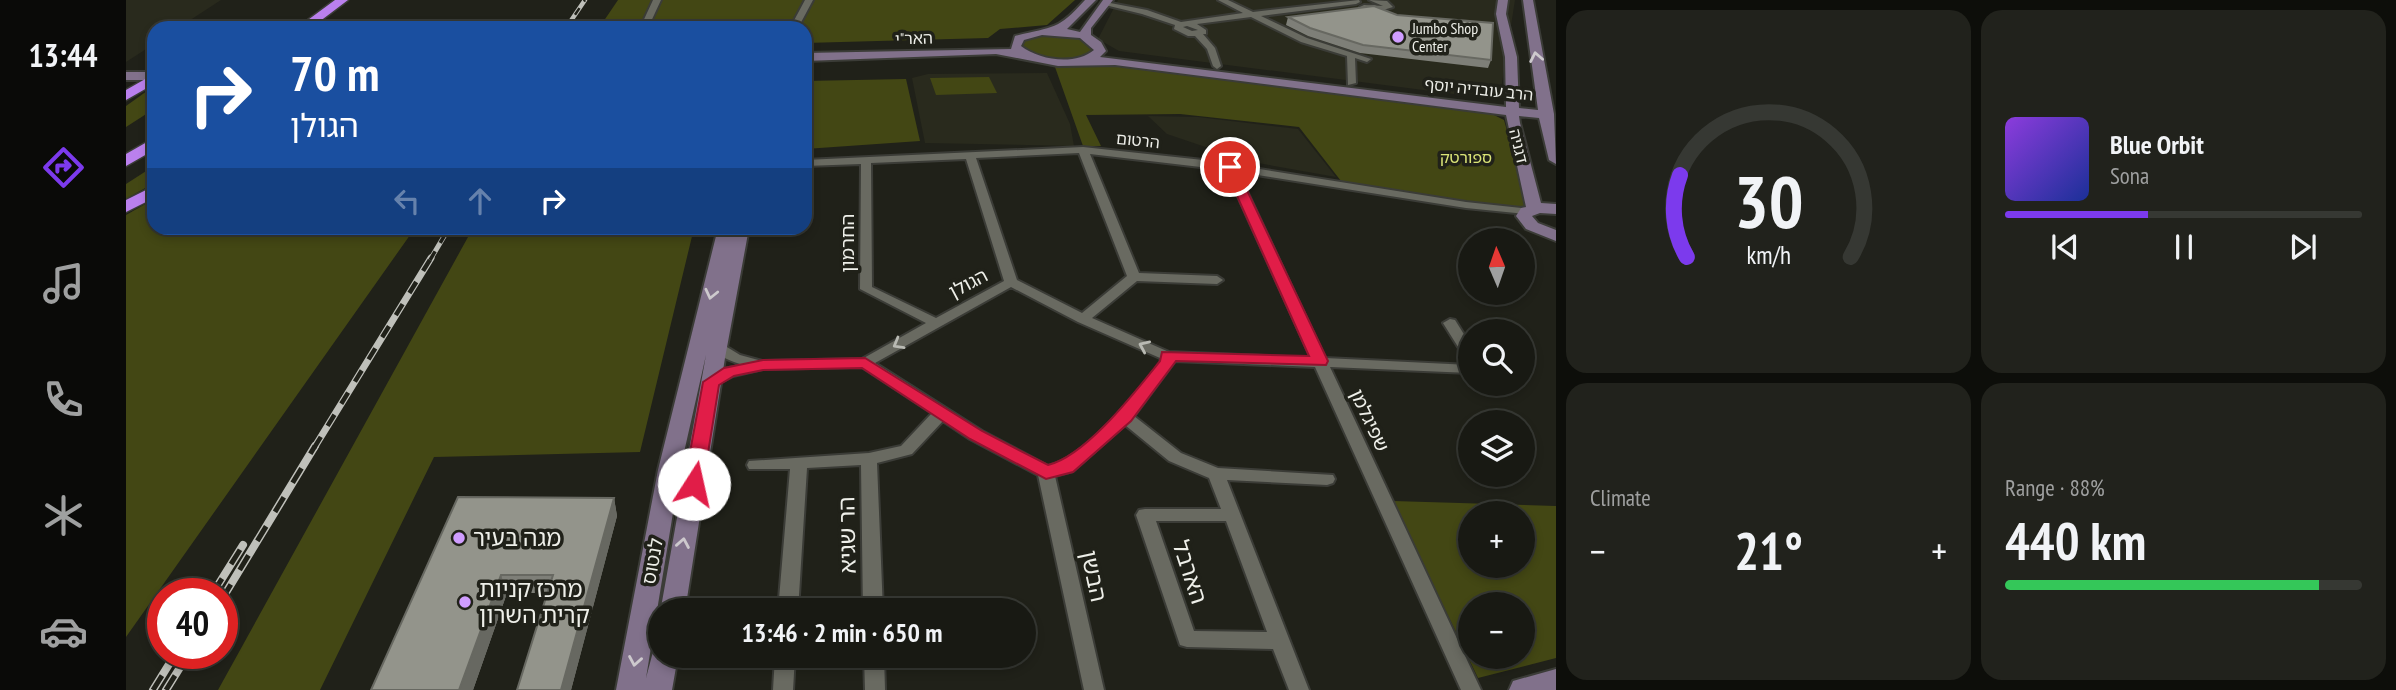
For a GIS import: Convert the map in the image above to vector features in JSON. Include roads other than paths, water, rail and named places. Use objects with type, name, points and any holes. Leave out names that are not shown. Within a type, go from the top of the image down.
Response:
[{"type":"highway","points":[[316,21],[346,4]]},
{"type":"highway","points":[[329,21],[346,4]]},
{"type":"highway","points":[[126,73],[135,82],[127,95]]},
{"type":"highway","points":[[127,95],[147,82]]},
{"type":"highway","points":[[126,145],[147,132]]},
{"type":"highway","points":[[126,161],[147,148]]},
{"type":"highway","points":[[126,207],[147,195]]},
{"type":"main road","points":[[1053,32],[1069,24],[1091,0]]},
{"type":"main road","name":"דגניה","points":[[1503,0],[1502,14],[1511,57],[1512,113],[1531,217],[1556,252]]},
{"type":"main road","points":[[1528,0],[1543,92],[1553,116]]},
{"type":"main road","points":[[1085,37],[1086,28],[1106,2]]},
{"type":"main road","points":[[1053,32],[1085,37],[1100,48],[1097,55],[1084,60]]},
{"type":"main road","name":"האר\"י","points":[[812,55],[993,46],[1015,42],[1026,35],[1053,32]]},
{"type":"main road","points":[[1015,42],[1017,49],[1023,54]]},
{"type":"main road","name":"הרב עובדיה יוסף","points":[[1100,48],[1461,97],[1512,113]]},
{"type":"main road","name":"האר\"י","points":[[812,55],[996,51],[1052,61],[1084,60]]},
{"type":"main road","name":"הרב עובדיה יוסף","points":[[1084,60],[1115,61],[1484,109],[1501,114],[1553,116]]},
{"type":"main road","points":[[126,73],[147,71]]},
{"type":"main road","points":[[126,73],[147,76]]},
{"type":"main road","points":[[1461,97],[1498,95],[1512,87]]},
{"type":"main road","name":"דגניה","points":[[1553,116],[1556,160]]},
{"type":"main road","points":[[1531,217],[1556,209]]},
{"type":"main road","points":[[1531,217],[1556,236]]},
{"type":"main road","name":"לנטוס","points":[[630,690],[669,470],[724,235]]},
{"type":"main road","name":"לנטוס","points":[[674,598],[717,347],[740,235]]},
{"type":"main road","points":[[658,690],[662,668]]},
{"type":"main road","points":[[1522,690],[1556,681]]},
{"type":"street","points":[[647,21],[657,0]]},
{"type":"street","points":[[797,21],[808,0]]},
{"type":"street","points":[[1222,0],[1304,40],[1367,59]]},
{"type":"street","points":[[1371,4],[1200,33],[1180,30],[1177,26],[1358,1],[1371,4],[1395,14]]},
{"type":"street","points":[[1106,2],[1182,24]]},
{"type":"street","points":[[1200,33],[1211,48],[1217,66]]},
{"type":"street","points":[[1350,83],[1351,55]]},
{"type":"street","points":[[1083,150],[1134,277]]},
{"type":"street","name":"הרטום","points":[[812,163],[1083,150],[1230,167],[1531,217]]},
{"type":"street","points":[[970,155],[1011,282]]},
{"type":"street","name":"החרמון","points":[[866,161],[866,289],[936,323]]},
{"type":"street","name":"שפיגלמן","points":[[1230,167],[1471,690]]},
{"type":"street","points":[[1083,318],[1134,277],[1217,280]]},
{"type":"street","name":"הגולן","points":[[711,382],[729,372],[763,365],[865,363],[1011,282],[1167,356],[1458,368]]},
{"type":"street","points":[[1450,323],[1458,336]]},
{"type":"street","name":"הגולן","points":[[717,347],[735,358],[763,365]]},
{"type":"street","points":[[865,363],[976,435],[1046,472],[1067,467],[1125,417],[1168,362],[1167,356]]},
{"type":"street","points":[[755,465],[869,459],[906,450],[942,412]]},
{"type":"street","points":[[1125,417],[1175,457],[1216,474],[1327,479]]},
{"type":"street","name":"הר שגיא","points":[[869,459],[873,598]]},
{"type":"street","points":[[789,598],[799,463]]},
{"type":"street","name":"הבשן","points":[[1046,472],[1094,690]]},
{"type":"street","points":[[1216,474],[1299,690]]},
{"type":"street","name":"הארבל","points":[[1231,515],[1145,515],[1187,639],[1279,641]]},
{"type":"street","points":[[783,690],[784,668]]},
{"type":"street","points":[[874,668],[875,690]]},
{"type":"railway","points":[[571,21],[585,0]]},
{"type":"railway","points":[[430,260],[445,235]]},
{"type":"railway","points":[[314,448],[431,258]]},
{"type":"railway","points":[[235,578],[315,446]]},
{"type":"railway","points":[[222,578],[243,545]]},
{"type":"railway","points":[[153,690],[166,669]]},
{"type":"railway","points":[[166,690],[179,669]]},
{"type":"place","name":"Jumbo Shop Center","points":[[1398,37]]},
{"type":"place","name":"מגה בעיר","points":[[459,538]]},
{"type":"place","name":"מרכז קניות קרית השרון","points":[[465,602]]},
{"type":"park label","name":"ספורטק","points":[[1466,157]]}]
